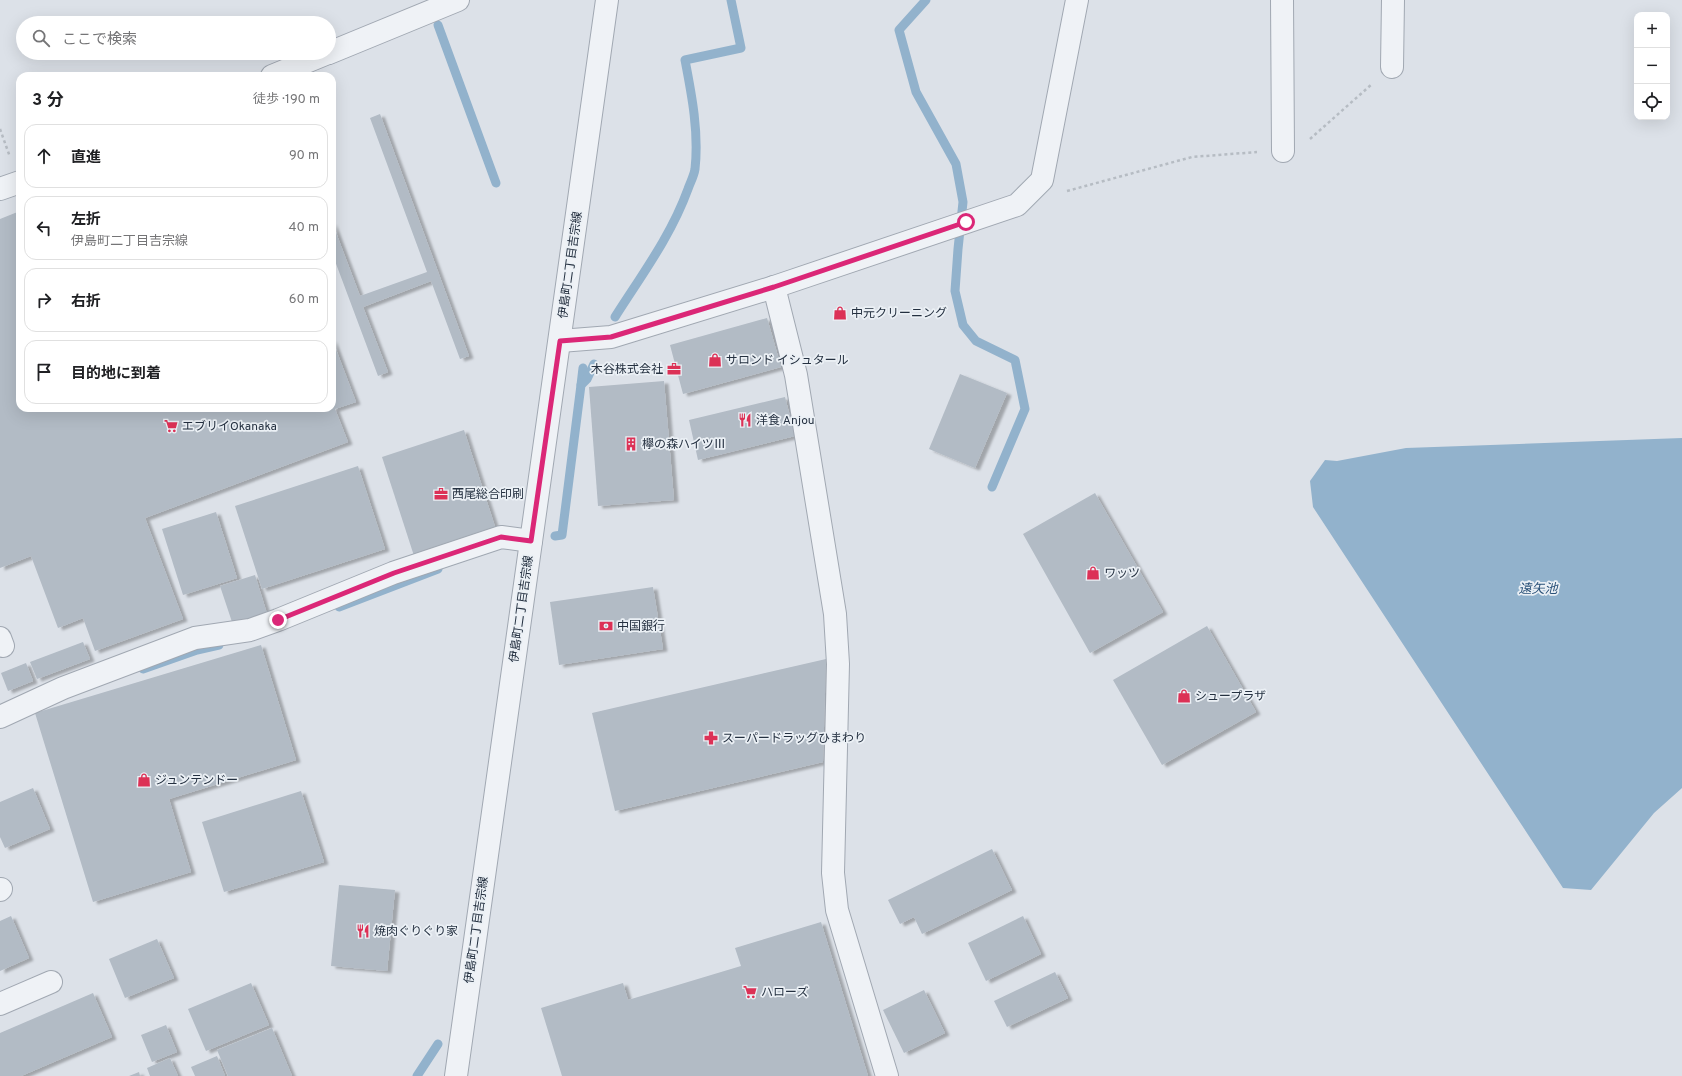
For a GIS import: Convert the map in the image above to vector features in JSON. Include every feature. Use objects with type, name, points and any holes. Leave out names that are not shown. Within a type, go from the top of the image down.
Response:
[{"type":"street","points":[[336,50],[458,0]]},
{"type":"street","name":"伊島町二丁目吉宗線","points":[[456,1076],[608,0]]},
{"type":"street","points":[[560,341],[611,337],[774,287],[1017,205],[1042,180],[1078,0]]},
{"type":"street","points":[[1282,0],[1283,151]]},
{"type":"street","points":[[1392,67],[1393,0]]},
{"type":"street","points":[[282,72],[312,60]]},
{"type":"street","points":[[0,189],[16,183]]},
{"type":"street","points":[[774,287],[796,375],[834,614],[838,664],[833,873],[837,910],[887,1076]]},
{"type":"street","points":[[0,717],[63,688],[195,638],[250,630],[394,573],[501,537],[531,541]]},
{"type":"street","points":[[0,1004],[51,982]]},
{"type":"path","points":[[1065,191],[1192,157]]},
{"type":"water","name":"遠矢池","points":[[1682,438],[1682,788],[1654,813],[1591,890],[1563,888],[1313,507],[1310,481],[1325,460],[1337,461],[1406,448]]},
{"type":"building","points":[[380,114],[469,356],[460,359],[431,281],[363,307],[388,372],[378,376],[336,264],[336,233],[360,296],[427,272],[370,118]]},
{"type":"building","name":"エブリイOkanaka","points":[[16,213],[16,412],[336,412],[348,442],[145,518],[183,619],[95,651],[83,618],[58,628],[31,556],[0,568],[0,219]]},
{"type":"building","points":[[767,318],[781,367],[683,394],[670,345]]},
{"type":"building","name":"エブリイOkanaka","points":[[336,350],[356,402],[336,409]]},
{"type":"building","points":[[960,374],[1007,393],[975,468],[929,449]]},
{"type":"building","name":"欅の森ハイツⅢ","points":[[664,381],[674,500],[598,506],[589,387]]},
{"type":"building","points":[[785,397],[795,436],[698,460],[689,420]]},
{"type":"building","points":[[464,430],[497,533],[415,559],[382,457]]},
{"type":"building","points":[[358,466],[385,549],[262,589],[235,506]]},
{"type":"building","name":"ワッツ","points":[[1095,493],[1163,612],[1090,653],[1023,534]]},
{"type":"building","points":[[216,512],[237,578],[183,595],[162,529]]},
{"type":"building","points":[[255,575],[268,617],[234,628],[220,586]]},
{"type":"building","name":"中国銀行","points":[[653,587],[663,649],[559,665],[550,602]]},
{"type":"building","name":"シュープラザ","points":[[1207,626],[1256,712],[1162,765],[1113,680]]},
{"type":"building","points":[[83,642],[90,659],[37,679],[30,662]]},
{"type":"building","name":"ジュンテンドー","points":[[261,645],[296,760],[169,799],[191,872],[93,902],[35,713]]},
{"type":"building","name":"スーパードラッグひまわり","points":[[826,659],[823,762],[615,811],[592,713]]},
{"type":"building","points":[[26,663],[33,681],[8,691],[1,673]]},
{"type":"building","points":[[33,788],[50,829],[5,848],[0,837],[0,802]]},
{"type":"building","points":[[301,791],[324,862],[224,892],[202,822]]},
{"type":"building","points":[[992,849],[1012,890],[922,934],[914,917],[900,924],[888,900]]},
{"type":"building","points":[[339,885],[395,890],[387,971],[331,966]]},
{"type":"building","points":[[11,916],[29,958],[0,971],[0,921]]},
{"type":"building","points":[[1023,916],[1041,954],[986,981],[968,943]]},
{"type":"building","name":"ハローズ","points":[[821,922],[868,1076],[562,1076],[541,1008],[623,983],[628,1000],[741,966],[735,948]]},
{"type":"building","points":[[157,939],[174,978],[125,998],[109,959]]},
{"type":"building","points":[[1055,972],[1068,998],[1007,1027],[994,1001]]},
{"type":"building","points":[[251,983],[269,1025],[206,1051],[188,1009]]},
{"type":"building","points":[[924,990],[945,1033],[904,1053],[883,1010]]},
{"type":"building","points":[[93,993],[112,1037],[21,1076],[0,1076],[0,1033]]},
{"type":"building","points":[[166,1025],[177,1052],[152,1062],[141,1035]]},
{"type":"building","points":[[272,1028],[292,1076],[228,1076],[217,1050]]},
{"type":"building","points":[[217,1056],[225,1076],[195,1076],[191,1067]]},
{"type":"building","points":[[170,1058],[178,1076],[150,1076],[147,1068]]},
{"type":"building","points":[[139,1072],[140,1076],[129,1076]]},
{"type":"waterway","points":[[615,317],[645,271],[673,223],[693,177],[696,142],[692,101],[685,60],[741,48],[731,0]]},
{"type":"waterway","points":[[926,0],[899,30],[916,92],[956,164],[963,202],[955,291],[963,325],[976,341],[1015,360],[1025,409],[992,487]]},
{"type":"waterway","points":[[438,25],[496,183]]},
{"type":"waterway","points":[[555,536],[562,535],[581,385],[587,379],[594,364]]},
{"type":"waterway","points":[[581,385],[583,368]]},
{"type":"waterway","points":[[339,607],[438,569]]},
{"type":"waterway","points":[[143,669],[197,650],[219,645]]},
{"type":"waterway","points":[[417,1076],[438,1044]]},
{"type":"place","name":"中元クリーニング","points":[[840,313]]},
{"type":"place","name":"サロンド イシュタール","points":[[715,360]]},
{"type":"place","name":"木谷株式会社","points":[[674,369]]},
{"type":"place","name":"洋食 Anjou","points":[[745,420]]},
{"type":"place","name":"エブリイOkanaka","points":[[171,426]]},
{"type":"place","name":"欅の森ハイツⅢ","points":[[631,444]]},
{"type":"place","name":"西尾総合印刷","points":[[441,494]]},
{"type":"place","name":"ワッツ","points":[[1093,573]]},
{"type":"place","name":"中国銀行","points":[[606,626]]},
{"type":"place","name":"シュープラザ","points":[[1184,696]]},
{"type":"place","name":"スーパードラッグひまわり","points":[[711,738]]},
{"type":"place","name":"ジュンテンドー","points":[[144,780]]},
{"type":"place","name":"焼肉ぐりぐり家","points":[[363,931]]},
{"type":"place","name":"ハローズ","points":[[750,992]]},
{"type":"route","points":[[278,620],[394,573],[501,537],[531,541],[560,341],[611,337],[774,287],[966,222]]}]
